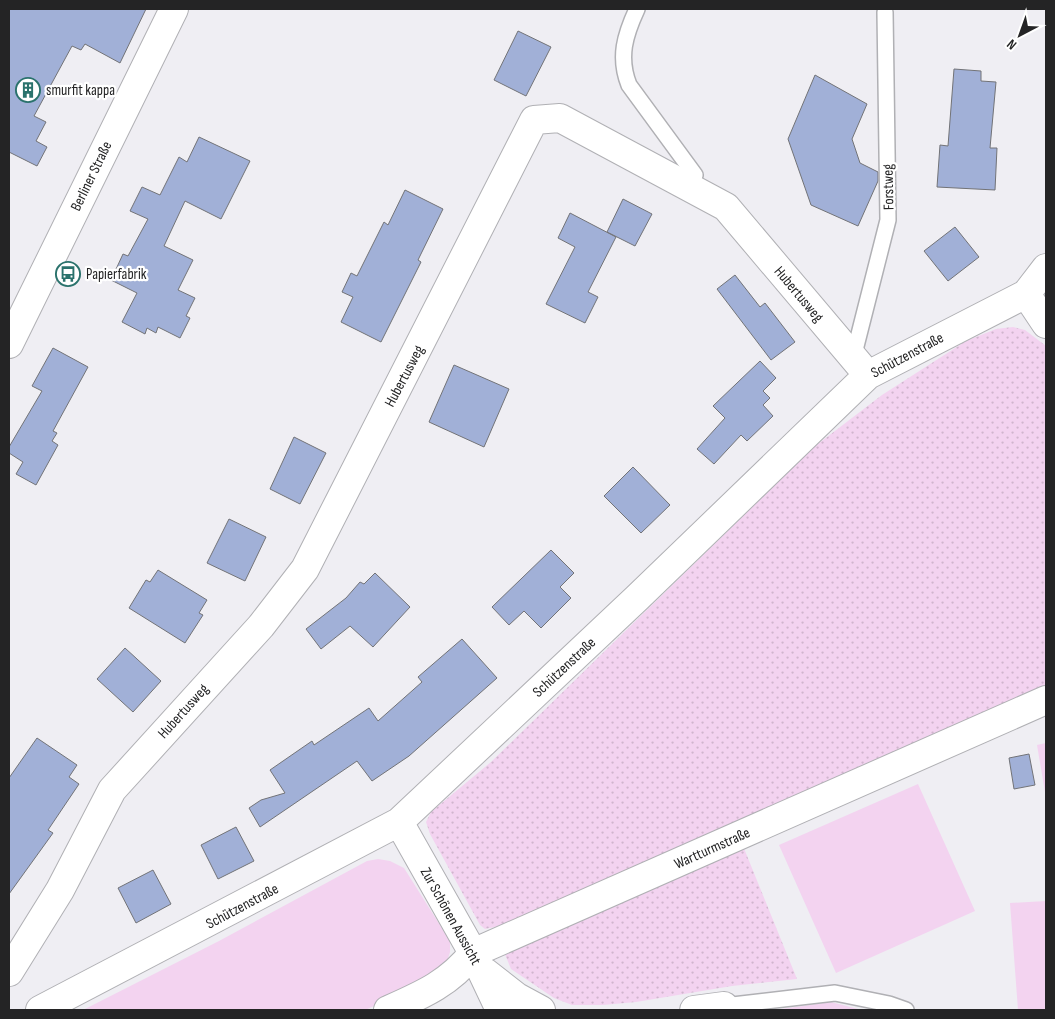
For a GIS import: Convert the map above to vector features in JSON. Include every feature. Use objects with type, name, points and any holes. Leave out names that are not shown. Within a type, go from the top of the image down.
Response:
[{"type":"street","name":"Berliner Straße","points":[[9,344],[174,9]]},
{"type":"street","name":"Hubertusweg","points":[[9,972],[60,890],[112,790],[261,626],[305,569],[534,120],[560,118],[726,207],[860,366]]},
{"type":"street","name":"Schützenstraße","points":[[40,1010],[399,822],[638,598],[860,366],[1026,294],[1046,268]]},
{"type":"street","points":[[1026,294],[1046,324]]},
{"type":"street","name":"Wartturmstraße","points":[[388,1010],[439,986],[476,961],[1046,700]]},
{"type":"street","name":"Zur Schönen Aussicht","points":[[399,822],[476,961],[500,1010]]},
{"type":"street","points":[[476,961],[517,997],[541,1010]]},
{"type":"street","points":[[694,1010],[725,1008]]},
{"type":"lane","points":[[637,9],[623,45],[625,74],[630,85],[695,175],[690,188]]},
{"type":"lane","name":"Forstweg","points":[[860,366],[888,220],[885,12]]},
{"type":"lane","points":[[725,1008],[835,993],[889,1004],[906,1010]]},
{"type":"shaded area","points":[[1013,327],[1025,330],[1046,346],[1046,692],[509,924],[485,929],[480,925],[430,834],[426,822],[431,812],[491,762],[814,447],[882,395],[966,341],[996,329]]},
{"type":"shaded area","points":[[1046,743],[1046,798],[1037,745]]},
{"type":"shaded area","points":[[918,784],[975,911],[836,973],[779,845]]},
{"type":"shaded area","points":[[741,841],[797,979],[732,986],[636,1002],[572,1005],[554,998],[511,969],[502,947]]},
{"type":"shaded area","points":[[378,859],[390,861],[404,868],[450,941],[450,952],[446,965],[425,984],[365,1010],[83,1010],[219,941],[367,861]]},
{"type":"shaded area","points":[[1046,901],[1046,1010],[1018,1010],[1010,903]]},
{"type":"shaded area","points":[[831,1002],[862,1010],[774,1010]]},
{"type":"building","name":"smurfit kappa","points":[[9,9],[146,9],[120,63],[85,44],[81,50],[72,46],[34,116],[46,122],[36,141],[47,147],[37,166],[9,152]]},
{"type":"building","points":[[518,31],[551,47],[526,96],[494,80]]},
{"type":"building","points":[[954,69],[981,71],[981,81],[996,82],[990,148],[997,148],[995,190],[937,187],[940,145],[948,146]]},
{"type":"building","points":[[815,75],[867,104],[852,139],[860,163],[878,172],[878,181],[858,226],[811,205],[788,139]]},
{"type":"building","points":[[199,137],[250,161],[221,219],[185,201],[164,246],[193,260],[178,290],[195,298],[186,316],[190,318],[180,338],[158,327],[156,333],[147,328],[145,334],[122,322],[137,293],[111,280],[123,254],[128,256],[148,219],[130,211],[142,187],[160,195],[179,157],[187,162]]},
{"type":"building","points":[[405,190],[443,209],[418,260],[421,262],[381,342],[341,322],[353,297],[342,292],[351,273],[357,276],[384,222],[388,225]]},
{"type":"building","points":[[623,199],[652,214],[635,246],[607,232]]},
{"type":"building","points":[[570,213],[616,237],[588,292],[598,297],[585,323],[546,304],[575,247],[558,238]]},
{"type":"building","points":[[955,227],[979,257],[948,281],[924,251]]},
{"type":"building","points":[[735,275],[760,307],[765,303],[795,342],[771,360],[717,289]]},
{"type":"building","points":[[53,348],[88,367],[53,431],[57,433],[52,441],[58,445],[36,485],[16,474],[23,462],[9,453],[9,447],[42,391],[32,386]]},
{"type":"building","points":[[760,361],[776,378],[763,391],[770,398],[763,405],[773,416],[747,441],[741,435],[714,464],[697,449],[725,418],[713,406]]},
{"type":"building","points":[[454,365],[509,389],[484,447],[429,422]]},
{"type":"building","points":[[294,437],[326,453],[300,504],[270,489]]},
{"type":"building","points":[[633,467],[670,505],[641,533],[604,496]]},
{"type":"building","points":[[229,519],[266,537],[245,581],[207,563]]},
{"type":"building","points":[[551,550],[574,573],[560,587],[571,598],[541,628],[524,611],[509,625],[492,607]]},
{"type":"building","points":[[158,570],[207,600],[199,613],[203,615],[185,643],[129,608],[146,580],[150,582]]},
{"type":"building","points":[[375,573],[410,607],[373,647],[350,626],[321,649],[306,629],[346,598],[360,582],[364,584]]},
{"type":"building","points":[[462,639],[497,678],[409,756],[372,781],[357,761],[260,827],[249,808],[261,800],[285,793],[270,770],[312,741],[314,745],[369,708],[378,721],[422,682],[418,677]]},
{"type":"building","points":[[125,648],[161,681],[133,712],[97,679]]},
{"type":"building","points":[[37,738],[77,765],[69,777],[79,784],[48,830],[53,833],[9,894],[9,778]]},
{"type":"building","points":[[1029,754],[1035,785],[1014,789],[1009,758]]},
{"type":"building","points":[[236,827],[254,861],[218,879],[201,845]]},
{"type":"building","points":[[153,870],[171,904],[136,923],[118,888]]},
{"type":"place","name":"smurfit kappa","points":[[28,90]]},
{"type":"place","name":"Papierfabrik","points":[[68,274]]}]
